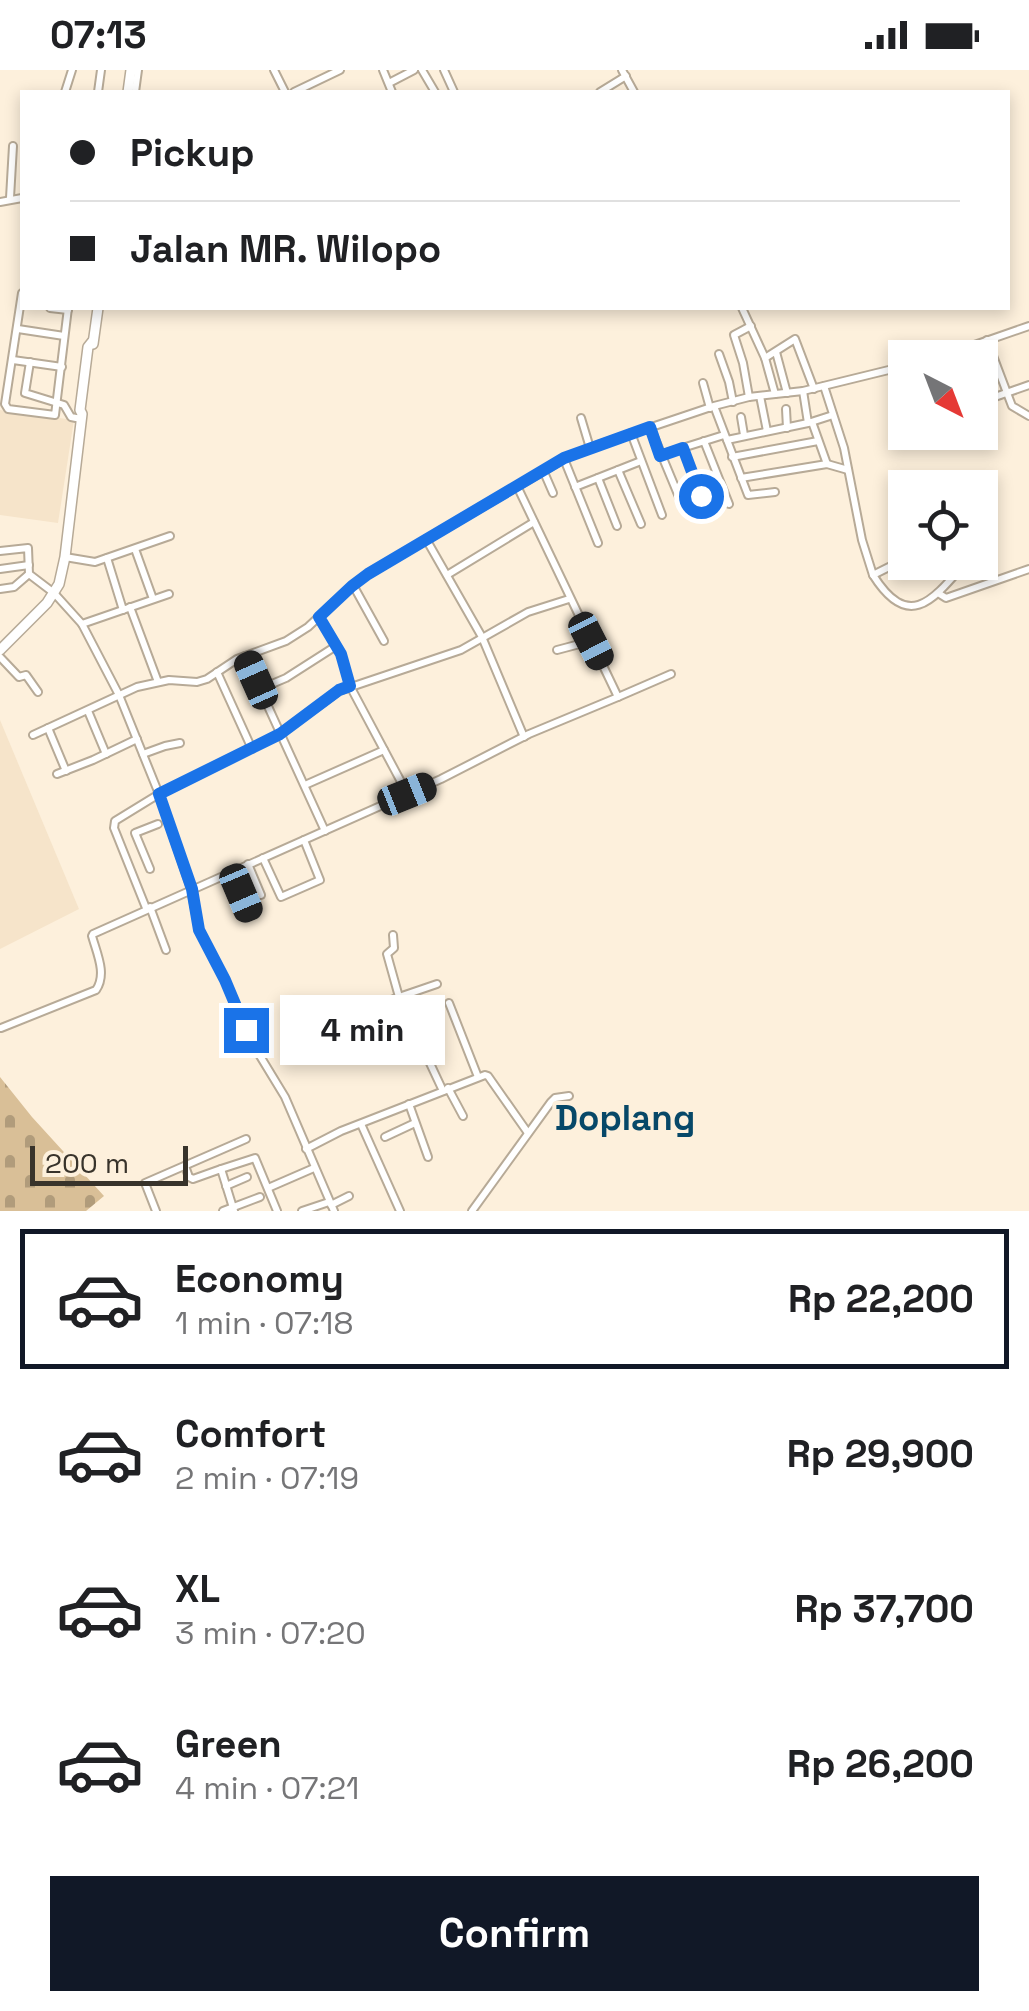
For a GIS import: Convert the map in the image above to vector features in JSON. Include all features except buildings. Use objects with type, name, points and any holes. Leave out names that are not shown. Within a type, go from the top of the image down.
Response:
[{"type":"main road","points":[[0,650],[54,587],[65,557],[98,310]]},
{"type":"main road","points":[[54,587],[78,444]]},
{"type":"street","points":[[298,90],[340,70]]},
{"type":"street","points":[[383,70],[391,90]]},
{"type":"street","points":[[388,84],[414,70]]},
{"type":"street","points":[[603,90],[624,73]]},
{"type":"street","points":[[10,198],[13,146]]},
{"type":"street","points":[[0,202],[20,198]]},
{"type":"street","points":[[21,310],[6,408],[52,416],[56,413],[68,310]]},
{"type":"street","points":[[743,310],[765,358],[775,394]]},
{"type":"street","points":[[750,326],[734,335],[750,397]]},
{"type":"street","points":[[987,340],[1029,326]]},
{"type":"street","points":[[18,329],[64,336]]},
{"type":"street","points":[[765,358],[795,339],[814,389]]},
{"type":"street","points":[[776,351],[787,393]]},
{"type":"street","points":[[719,354],[733,402]]},
{"type":"street","points":[[14,360],[62,366]]},
{"type":"street","points":[[30,362],[24,393],[66,406],[72,417],[82,417]]},
{"type":"street","points":[[998,368],[1013,408],[1029,416]]},
{"type":"street","points":[[32,736],[119,695],[169,680],[196,682],[245,656],[286,642],[352,586],[564,458],[712,407],[750,397],[803,392],[888,370]]},
{"type":"street","points":[[703,383],[749,496],[775,492]]},
{"type":"street","points":[[998,396],[1029,385]]},
{"type":"street","points":[[824,386],[850,470],[862,540],[873,575],[886,595],[913,606],[923,605],[950,580]]},
{"type":"street","points":[[803,392],[810,423],[827,464]]},
{"type":"street","points":[[760,396],[767,431]]},
{"type":"street","points":[[786,409],[787,428]]},
{"type":"street","points":[[660,456],[704,441],[787,428],[832,414]]},
{"type":"street","points":[[741,417],[744,436]]},
{"type":"street","points":[[581,418],[590,448]]},
{"type":"street","points":[[650,427],[682,504]]},
{"type":"street","points":[[631,433],[662,514]]},
{"type":"street","points":[[704,441],[729,504]]},
{"type":"street","points":[[732,457],[818,441]]},
{"type":"street","points":[[683,448],[701,496]]},
{"type":"street","points":[[564,458],[598,543]]},
{"type":"street","points":[[575,487],[640,461]]},
{"type":"street","points":[[741,478],[827,464],[850,470]]},
{"type":"street","points":[[543,470],[553,492]]},
{"type":"street","points":[[618,470],[641,524]]},
{"type":"street","points":[[598,478],[617,526]]},
{"type":"street","points":[[517,486],[618,697]]},
{"type":"street","points":[[447,575],[534,522]]},
{"type":"street","points":[[65,557],[95,562],[170,536]]},
{"type":"street","points":[[426,539],[482,637],[524,736]]},
{"type":"street","points":[[0,551],[27,548],[29,569],[16,586],[0,589]]},
{"type":"street","points":[[135,549],[153,599]]},
{"type":"street","points":[[108,558],[158,682]]},
{"type":"street","points":[[873,575],[888,568]]},
{"type":"street","points":[[0,569],[29,569],[54,587],[82,624],[119,695],[192,889],[199,930],[254,1046],[285,1098],[331,1206]]},
{"type":"street","points":[[938,593],[946,598],[1029,569]]},
{"type":"street","points":[[352,586],[384,640]]},
{"type":"street","points":[[82,624],[169,594]]},
{"type":"street","points":[[166,950],[118,840],[115,821],[159,794],[280,734],[339,690],[461,650],[528,612],[570,599]]},
{"type":"street","points":[[319,617],[342,656],[350,686],[407,794]]},
{"type":"street","points":[[557,650],[591,641]]},
{"type":"street","points":[[260,689],[286,678],[336,646]]},
{"type":"street","points":[[0,650],[19,677],[26,675],[38,692]]},
{"type":"street","points":[[245,656],[326,830]]},
{"type":"street","points":[[218,672],[252,750]]},
{"type":"street","points":[[1,1028],[101,985],[102,973],[92,934],[441,780],[524,736],[671,674]]},
{"type":"street","points":[[88,710],[106,754]]},
{"type":"street","points":[[48,728],[66,771]]},
{"type":"street","points":[[57,774],[137,739]]},
{"type":"street","points":[[143,754],[180,743]]},
{"type":"street","points":[[306,785],[384,750]]},
{"type":"street","points":[[118,840],[158,824]]},
{"type":"street","points":[[135,833],[150,869]]},
{"type":"street","points":[[263,858],[281,897],[320,880],[304,840]]},
{"type":"street","points":[[248,864],[260,895]]},
{"type":"street","points":[[232,872],[250,915]]},
{"type":"street","points":[[393,935],[394,948],[387,954],[399,997],[463,1116]]},
{"type":"street","points":[[355,1015],[437,984]]},
{"type":"street","points":[[449,1002],[478,1077]]},
{"type":"street","points":[[306,1148],[446,1089],[488,1076],[528,1133]]},
{"type":"street","points":[[472,1211],[553,1099],[568,1096]]},
{"type":"street","points":[[410,1104],[428,1158]]},
{"type":"street","points":[[385,1136],[415,1123]]},
{"type":"street","points":[[361,1124],[400,1211]]},
{"type":"street","points":[[156,1211],[145,1183],[246,1139]]},
{"type":"street","points":[[185,1166],[193,1179],[255,1158],[278,1211]]},
{"type":"street","points":[[268,1188],[314,1168]]},
{"type":"street","points":[[221,1170],[233,1209]]},
{"type":"street","points":[[226,1186],[247,1177]]},
{"type":"street","points":[[302,1211],[331,1206],[349,1196]]},
{"type":"street","points":[[223,1211],[260,1198]]},
{"type":"shaded area","points":[[0,410],[74,420],[58,523],[0,515]]},
{"type":"shaded area","points":[[0,720],[79,909],[0,949]]},
{"type":"green space","points":[[0,1077],[104,1196],[86,1211],[0,1211]]},
{"type":"district","name":"Doplang","points":[[625,1118]]},
{"type":"route","points":[[246,1030],[199,930],[192,889],[159,794],[252,750],[350,686],[341,654],[319,617],[368,574],[564,458],[650,427],[660,456],[683,448],[701,496]]}]
